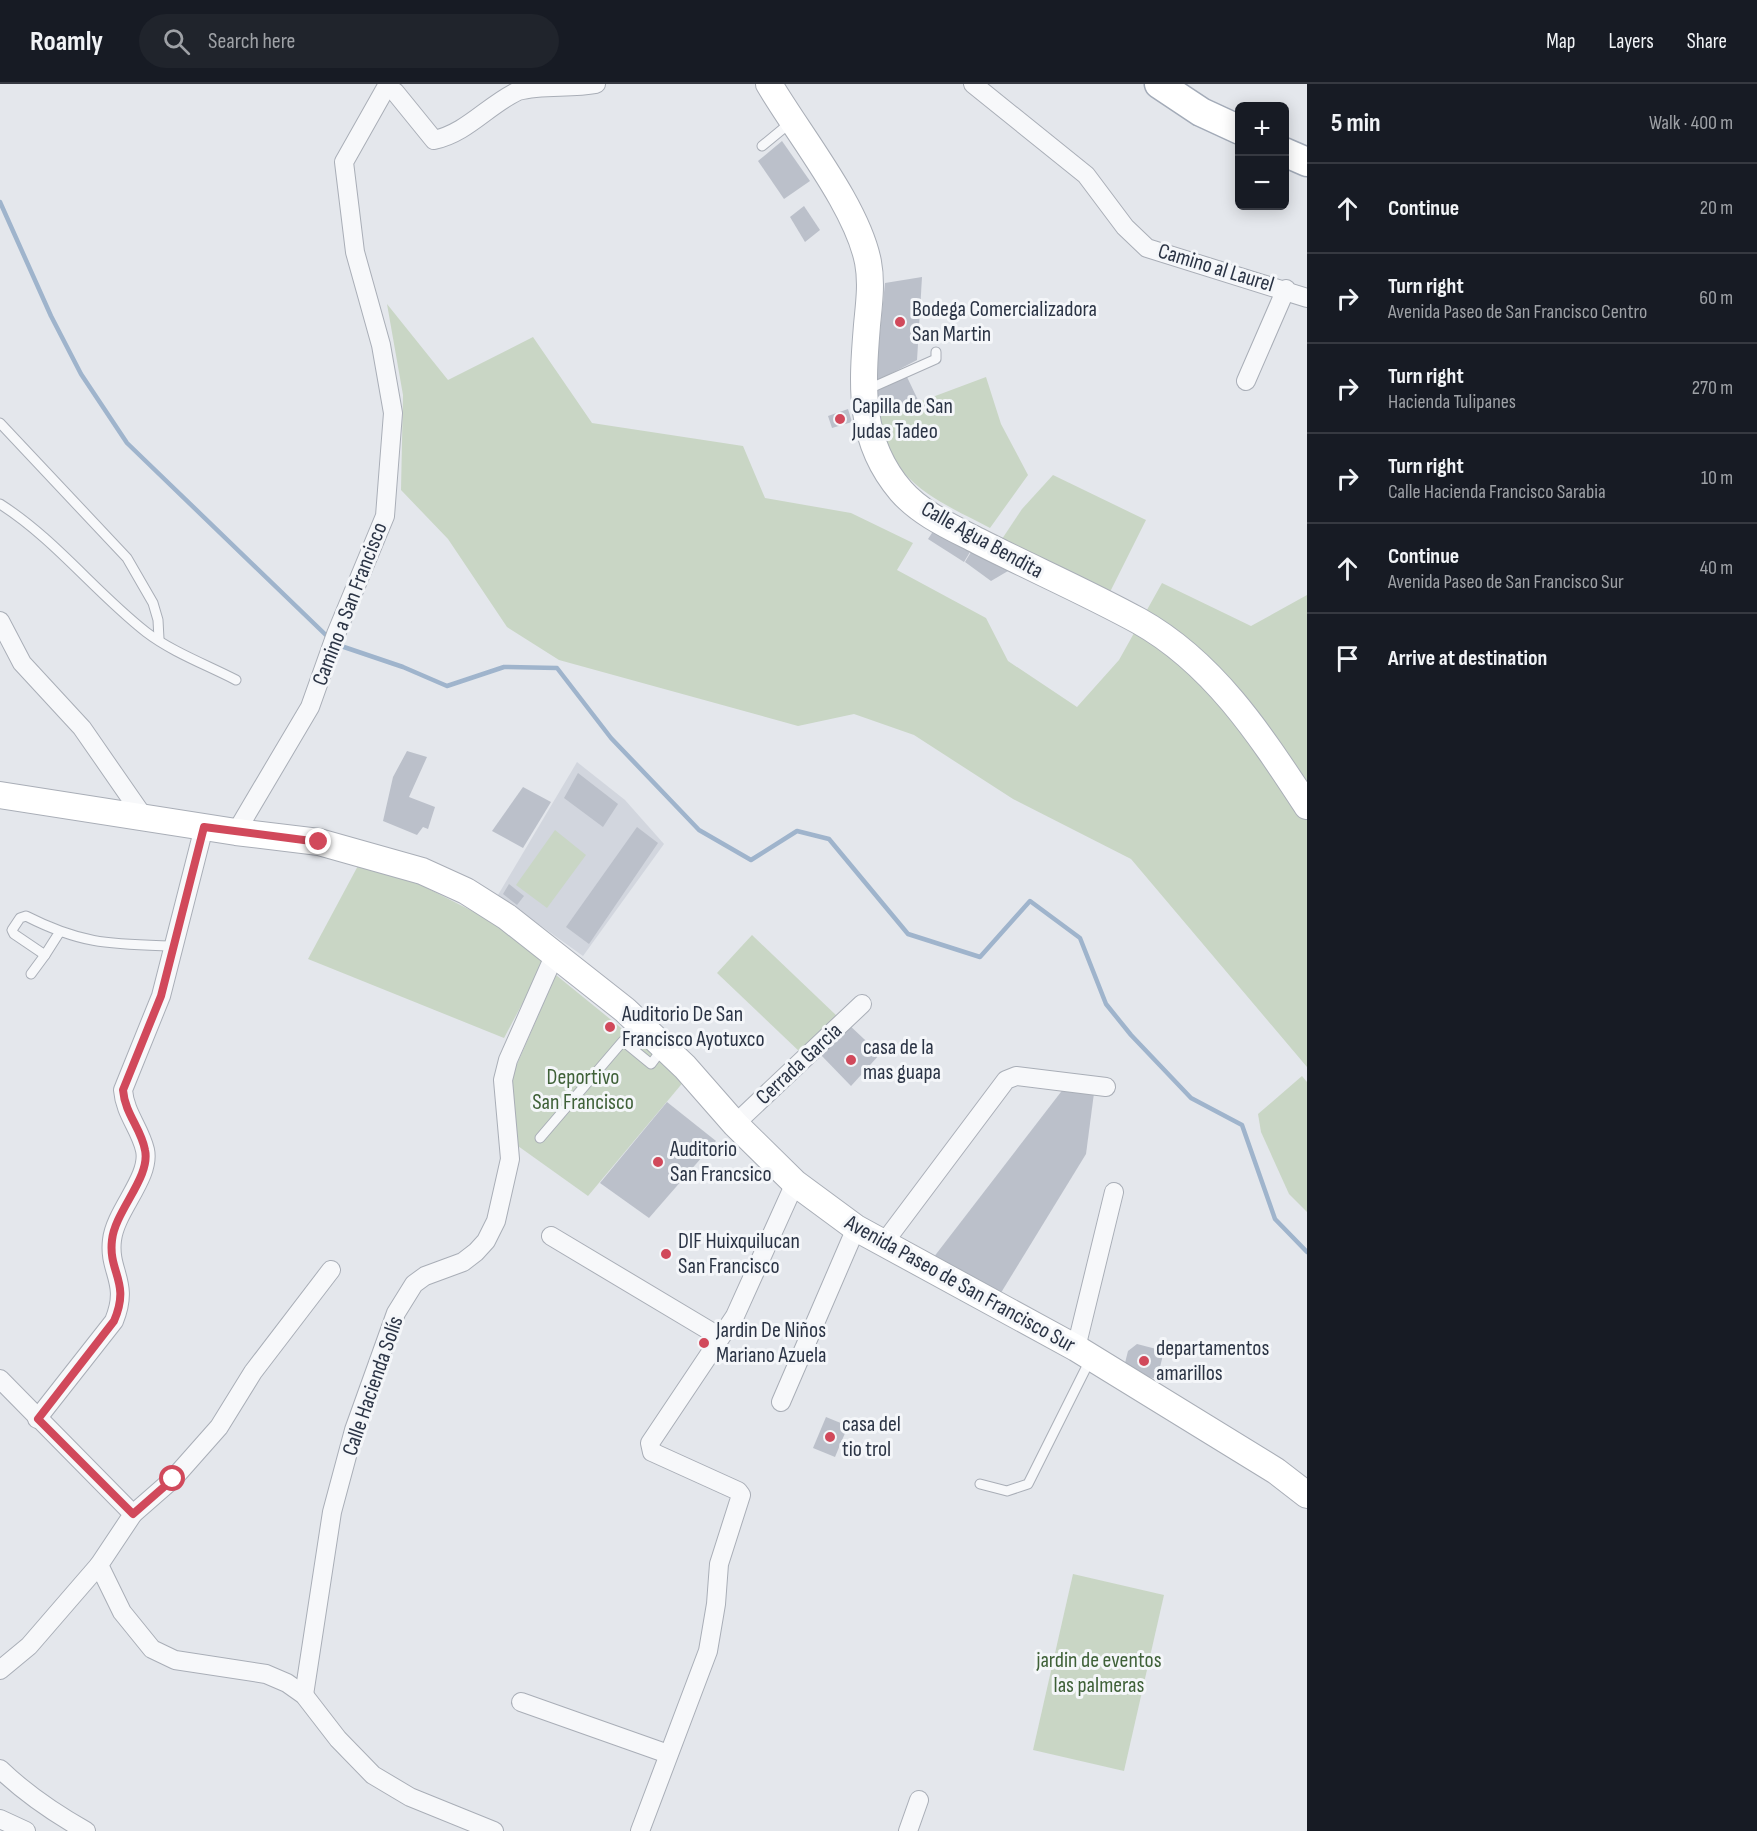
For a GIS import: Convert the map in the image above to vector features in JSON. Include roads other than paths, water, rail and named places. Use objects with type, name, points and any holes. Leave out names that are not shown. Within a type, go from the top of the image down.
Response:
[{"type":"main road","name":"Calle Agua Bendita","points":[[769,84],[851,214],[868,261],[871,290],[862,397],[871,438],[895,484],[919,507],[940,521],[1140,622],[1173,644],[1225,689],[1307,806]]},
{"type":"main road","points":[[1159,84],[1201,112],[1235,128]]},
{"type":"main road","points":[[1289,154],[1307,162]]},
{"type":"main road","name":"Avenida Paseo de San Francisco Sur","points":[[0,795],[236,832],[319,842],[422,871],[466,891],[497,910],[625,1010],[664,1046],[735,1124],[795,1183],[856,1228],[1083,1353],[1276,1471],[1307,1494]]},
{"type":"street","points":[[388,86],[434,140],[458,132],[519,91],[540,85],[596,84]]},
{"type":"street","name":"Camino al Laurel","points":[[973,84],[1086,175],[1125,228],[1147,248],[1192,264],[1286,289],[1307,298]]},
{"type":"street","name":"Camino a San Francisco","points":[[236,832],[310,707],[333,642],[385,516],[393,413],[381,345],[356,252],[344,162],[388,86]]},
{"type":"street","points":[[1246,381],[1286,289]]},
{"type":"street","points":[[0,621],[22,663],[81,728],[143,816]]},
{"type":"street","points":[[38,1419],[114,1321],[121,1303],[112,1241],[118,1219],[146,1166],[146,1150],[124,1106],[123,1090],[161,996],[204,827]]},
{"type":"street","name":"Calle Hacienda Solís","points":[[304,1695],[332,1512],[354,1430],[396,1313],[414,1284],[425,1276],[463,1262],[486,1241],[496,1221],[510,1159],[503,1080],[508,1060],[555,954]]},
{"type":"street","name":"Cerrada Garcia","points":[[735,1124],[862,1004]]},
{"type":"street","points":[[882,1244],[1005,1080],[1016,1076],[1106,1087]]},
{"type":"street","points":[[640,1831],[708,1651],[716,1604],[719,1564],[741,1496],[738,1491],[652,1452],[650,1443],[735,1316],[795,1183]]},
{"type":"street","points":[[1083,1353],[1114,1192]]},
{"type":"street","points":[[781,1402],[856,1228]]},
{"type":"street","points":[[551,1236],[720,1337]]},
{"type":"street","points":[[0,1670],[29,1646],[99,1565],[133,1514],[173,1479],[219,1427],[253,1372],[331,1270]]},
{"type":"street","points":[[0,1380],[133,1514]]},
{"type":"street","points":[[99,1565],[122,1612],[152,1649],[175,1660],[266,1674],[287,1683],[304,1695],[338,1739],[373,1775],[410,1797],[494,1831]]},
{"type":"street","points":[[521,1702],[669,1754]]},
{"type":"street","points":[[0,1768],[19,1787],[48,1809],[86,1831]]},
{"type":"street","points":[[908,1831],[919,1800]]},
{"type":"street","points":[[0,1819],[26,1831]]},
{"type":"lane","points":[[762,146],[792,121]]},
{"type":"lane","points":[[873,387],[936,359],[936,352]]},
{"type":"lane","points":[[0,423],[127,558],[153,603],[158,620],[159,639]]},
{"type":"lane","points":[[0,504],[20,517],[145,631],[236,680]]},
{"type":"lane","points":[[45,955],[14,934],[12,930],[21,918],[26,916],[59,933],[104,944],[173,946]]},
{"type":"lane","points":[[31,974],[59,933]]},
{"type":"lane","points":[[540,1138],[623,1041],[651,1064],[664,1046]]},
{"type":"lane","points":[[980,1484],[1007,1491],[1028,1484],[1083,1353]]},
{"type":"waterway","points":[[0,202],[51,316],[81,374],[127,443],[329,638]]},
{"type":"waterway","points":[[338,645],[403,667],[447,686],[504,667],[557,668],[611,738],[699,830],[751,860],[797,831],[829,839],[908,934],[980,957],[1030,901],[1080,938],[1106,1004],[1131,1035],[1191,1098],[1242,1125],[1275,1219],[1307,1252]]},
{"type":"place","name":"Bodega Comercializadora San Martin","points":[[900,322]]},
{"type":"place","name":"Capilla de San Judas Tadeo","points":[[840,419]]},
{"type":"place","name":"Auditorio De San Francisco Ayotuxco","points":[[610,1027]]},
{"type":"place","name":"casa de la mas guapa","points":[[851,1060]]},
{"type":"place","name":"Auditorio San Francsico","points":[[658,1162]]},
{"type":"place","name":"DIF Huixquilucan San Francisco","points":[[666,1254]]},
{"type":"place","name":"Jardin De Niños Mariano Azuela","points":[[704,1343]]},
{"type":"place","name":"departamentos amarillos","points":[[1144,1361]]},
{"type":"place","name":"casa del tio trol","points":[[830,1437]]},
{"type":"park label","name":"Deportivo San Francisco","points":[[583,1090]]},
{"type":"park label","name":"jardin de eventos las palmeras","points":[[1099,1673]]}]
